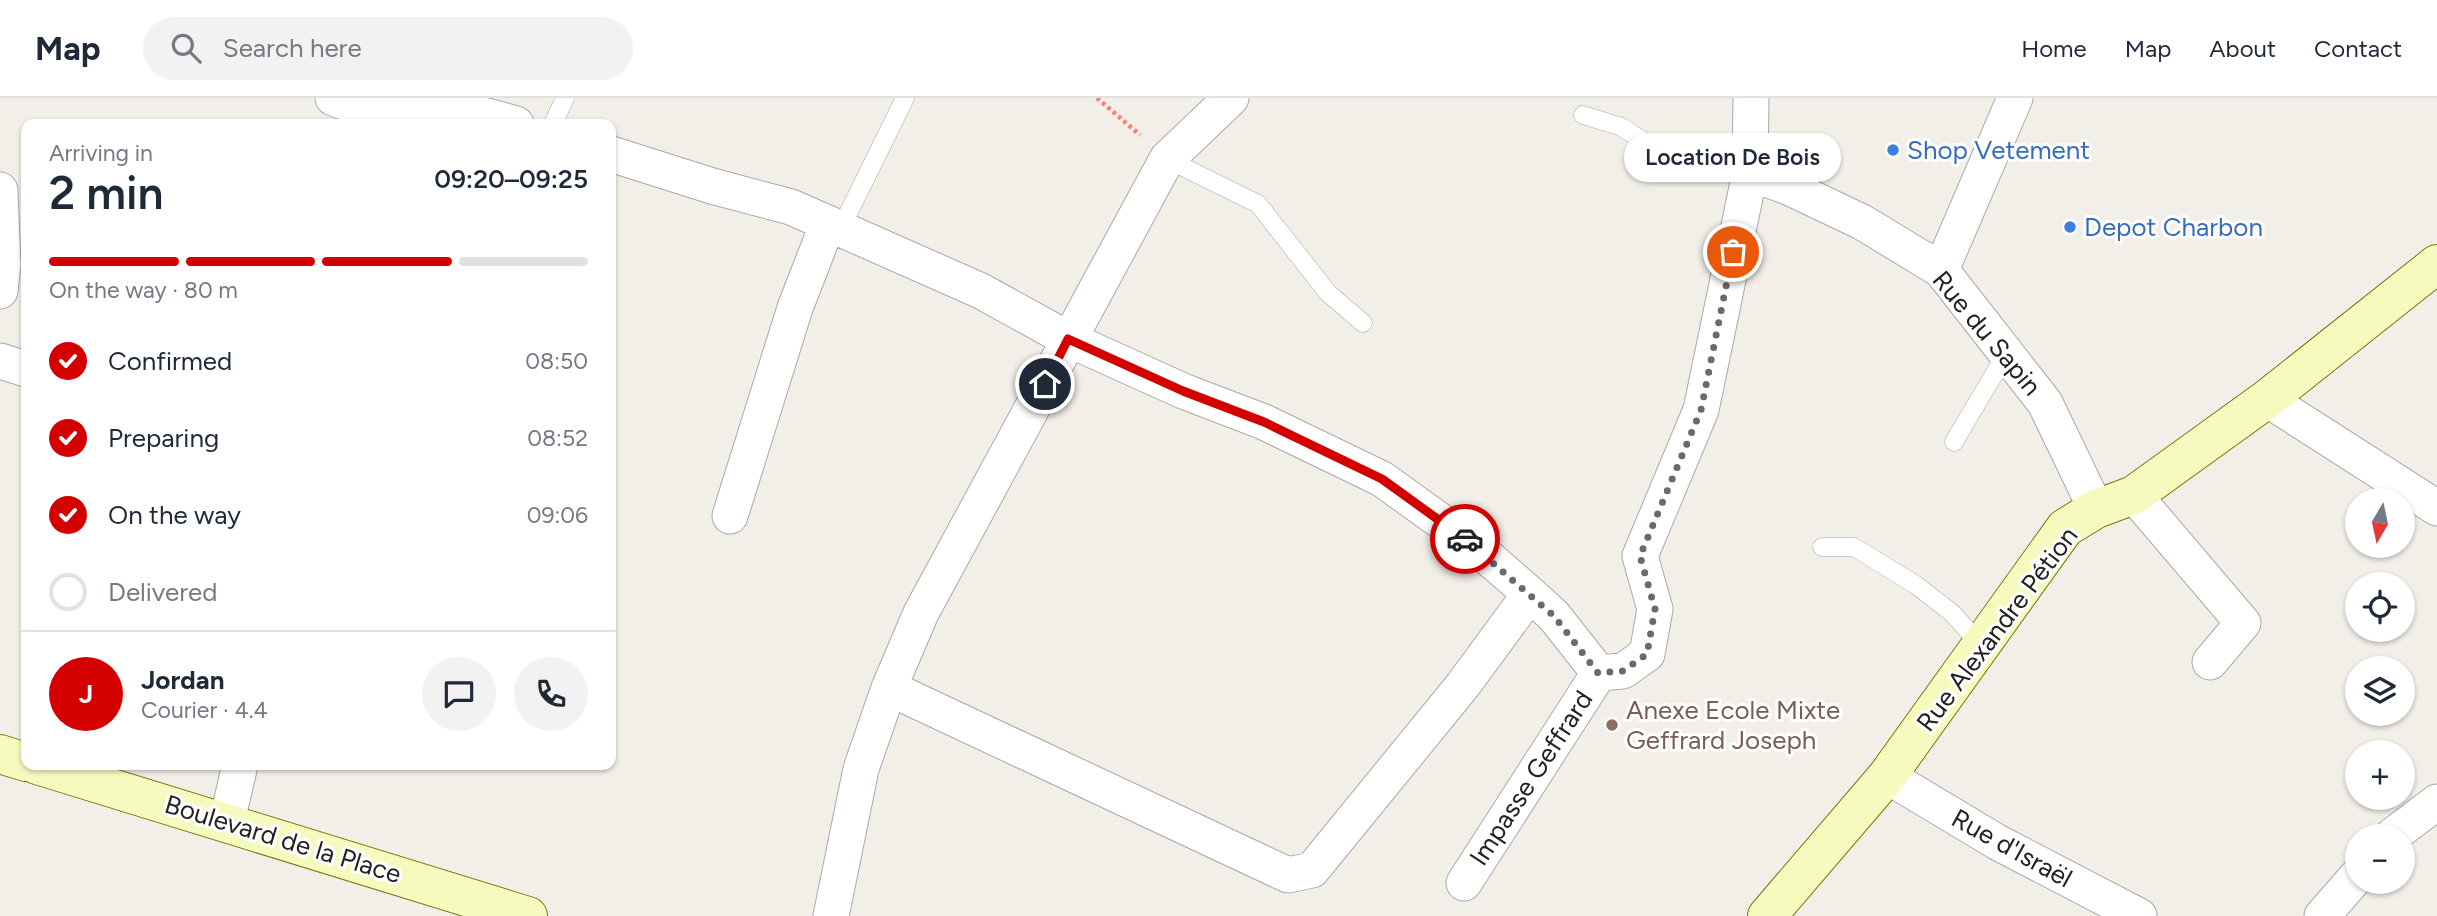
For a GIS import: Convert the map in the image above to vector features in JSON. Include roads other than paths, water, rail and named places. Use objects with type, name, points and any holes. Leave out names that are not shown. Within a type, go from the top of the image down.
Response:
[{"type":"street","points":[[333,98],[354,107],[421,112],[464,111],[496,119]]},
{"type":"street","points":[[831,916],[861,769],[889,688],[921,613],[1167,159],[1231,98]]},
{"type":"street","points":[[1941,271],[2015,98]]},
{"type":"street","name":"Impasse Geffrard","points":[[1464,883],[1598,673],[1623,671],[1647,654],[1655,609],[1640,556],[1701,410],[1750,173],[1748,100]]},
{"type":"street","points":[[616,156],[712,187],[791,207],[981,291],[1068,339],[1183,391],[1264,422],[1382,479],[1475,546],[1530,594],[1554,616],[1598,673]]},
{"type":"street","name":"Rue du Sapin","points":[[1750,173],[1788,187],[1862,222],[1941,271],[2045,403],[2096,509]]},
{"type":"street","points":[[0,190],[3,264],[0,291]]},
{"type":"street","points":[[730,516],[795,308],[835,226]]},
{"type":"street","name":"Rue Alexandre Pétion","points":[[1767,916],[1887,776],[2066,528],[2096,509],[2134,495],[2267,399],[2437,264]]},
{"type":"street","points":[[0,361],[21,367]]},
{"type":"street","points":[[2267,399],[2437,509]]},
{"type":"street","points":[[2134,495],[2243,623],[2210,662]]},
{"type":"street","points":[[889,688],[1288,875],[1312,870],[1463,685],[1530,594]]},
{"type":"street","points":[[0,754],[21,760]]},
{"type":"street","name":"Boulevard de la Place","points":[[54,770],[227,821],[527,916]]},
{"type":"street","points":[[227,821],[239,770]]},
{"type":"street","name":"Rue d'Israël","points":[[1887,776],[1997,842],[2139,916]]},
{"type":"street","points":[[2408,824],[2437,802]]},
{"type":"street","points":[[2322,916],[2345,890]]},
{"type":"lane","points":[[555,119],[565,98]]},
{"type":"lane","points":[[835,226],[905,98]]},
{"type":"lane","points":[[1583,115],[1622,127],[1662,154],[1750,173]]},
{"type":"lane","points":[[1167,159],[1258,204],[1328,293],[1363,323]]},
{"type":"lane","points":[[1954,442],[2006,354]]},
{"type":"lane","points":[[1822,547],[1854,547],[1885,566],[1952,613],[1982,646]]},
{"type":"place","name":"Shop Vetement","points":[[1893,150]]},
{"type":"place","name":"Depot Charbon","points":[[2070,227]]},
{"type":"place","name":"Location De Bois","points":[[1733,252]]},
{"type":"place","name":"Anexe Ecole Mixte Geffrard Joseph","points":[[1612,725]]}]
